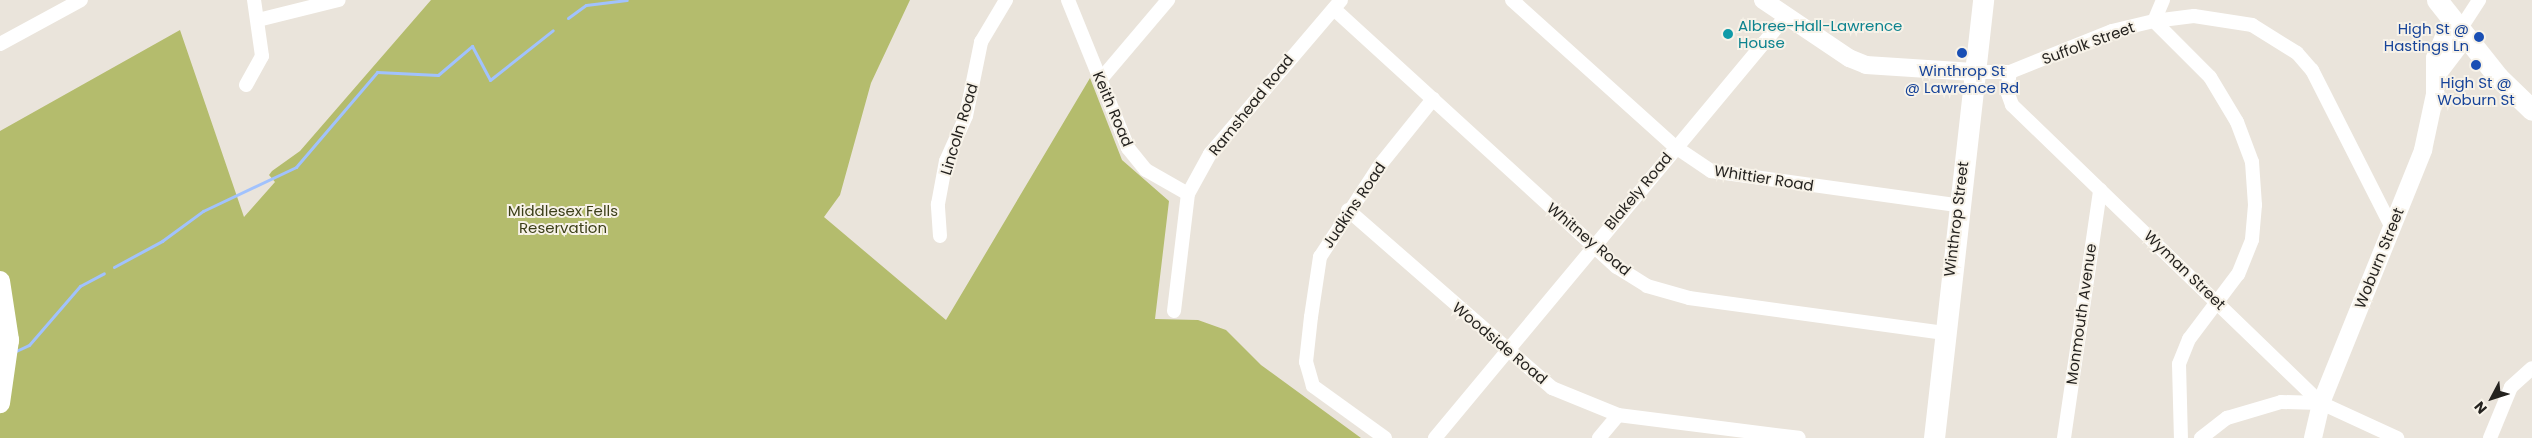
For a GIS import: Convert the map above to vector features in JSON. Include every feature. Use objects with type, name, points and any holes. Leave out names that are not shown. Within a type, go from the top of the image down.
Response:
[{"type":"main road","name":"Winthrop Street","points":[[1934,438],[1943,333],[1983,0]]},
{"type":"main road","points":[[2437,0],[2459,29],[2532,110]]},
{"type":"main road","points":[[0,281],[9,340],[0,403]]},
{"type":"street","points":[[0,44],[81,0]]},
{"type":"street","points":[[246,85],[262,56],[254,0]]},
{"type":"street","points":[[258,20],[339,0]]},
{"type":"street","name":"Lincoln Road","points":[[940,236],[938,204],[946,161],[966,116],[981,42],[1006,0]]},
{"type":"street","name":"Keith Road","points":[[1068,0],[1128,148],[1146,170],[1188,194]]},
{"type":"street","points":[[1101,79],[1168,0]]},
{"type":"street","name":"Whittier Road","points":[[1512,0],[1674,146],[1711,171],[1958,205]]},
{"type":"street","points":[[1764,0],[1786,16],[1866,65],[1974,72]]},
{"type":"street","points":[[2163,0],[2154,21],[2228,102],[2252,162],[2252,240],[2238,274],[2189,338],[2179,364],[2181,438]]},
{"type":"street","points":[[2459,29],[2479,0]]},
{"type":"street","name":"Whitney Road","points":[[1337,4],[1433,99],[1593,245],[1648,286],[1689,298],[1943,333]]},
{"type":"street","name":"Ramshead Road","points":[[1174,311],[1188,194],[1210,154],[1337,4]]},
{"type":"street","name":"Blakely Road","points":[[1435,438],[1508,353],[1674,146],[1786,16]]},
{"type":"street","name":"Suffolk Street","points":[[1974,72],[2010,72],[2112,31],[2154,21],[2194,16],[2252,25],[2297,53],[2325,92],[2391,226]]},
{"type":"street","name":"Woburn Street","points":[[2313,438],[2321,403],[2423,150],[2436,76],[2435,58],[2459,29]]},
{"type":"street","name":"Wyman Street","points":[[2010,72],[2007,91],[2012,105],[2321,403],[2397,438]]},
{"type":"street","name":"Judkins Road","points":[[1385,438],[1313,386],[1306,362],[1320,257],[1348,210],[1433,99]]},
{"type":"street","name":"Monmouth Avenue","points":[[2064,438],[2100,190]]},
{"type":"street","name":"Woodside Road","points":[[1348,210],[1508,353],[1552,388],[1618,415],[1799,438]]},
{"type":"street","points":[[2490,438],[2511,387],[2532,368]]},
{"type":"street","points":[[2201,438],[2227,418],[2282,402],[2321,403]]},
{"type":"street","points":[[1598,438],[1618,415]]},
{"type":"green space","name":"Middlesex Fells Reservation","points":[[431,0],[910,0],[871,83],[840,195],[824,217],[946,320],[1090,78],[1122,160],[1169,201],[1155,319],[1198,320],[1226,330],[1261,365],[1361,438],[0,438],[0,131],[180,30],[244,217],[275,182],[269,175],[272,171],[300,151]]},
{"type":"waterway","points":[[568,18],[586,5],[627,0]]},
{"type":"waterway","points":[[114,267],[162,241],[203,211],[296,167],[377,72],[438,75],[472,46],[490,80],[553,30]]},
{"type":"waterway","points":[[16,351],[29,345],[80,286],[104,273]]},
{"type":"place","name":"Albree-Hall-Lawrence House","points":[[1728,34]]},
{"type":"place","name":"High St @ Hastings Ln","points":[[2479,37]]},
{"type":"place","name":"Winthrop St @ Lawrence Rd","points":[[1962,53]]},
{"type":"place","name":"High St @ Woburn St","points":[[2476,65]]}]
